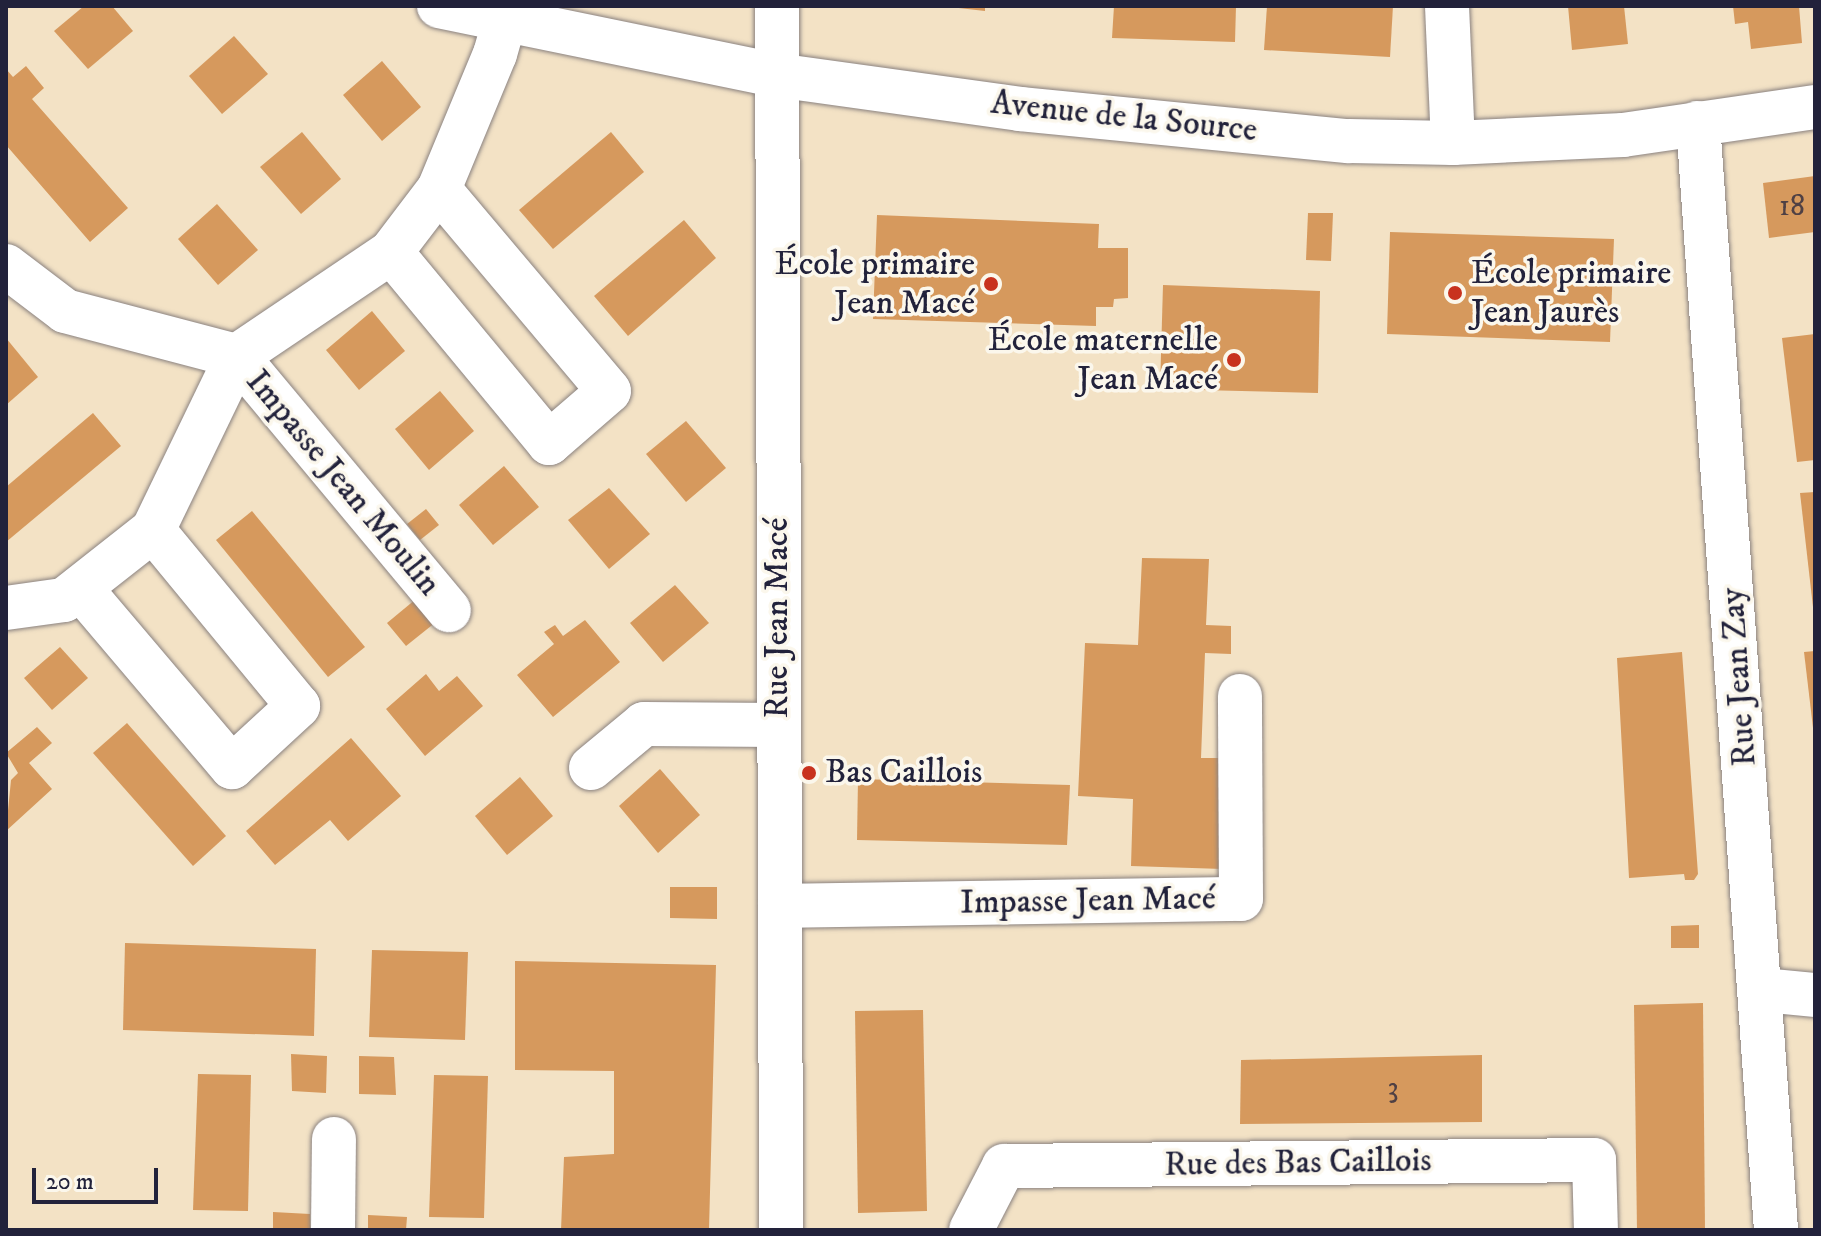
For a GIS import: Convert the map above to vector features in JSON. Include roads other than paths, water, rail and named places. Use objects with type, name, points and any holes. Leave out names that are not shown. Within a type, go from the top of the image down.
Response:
[{"type":"street","name":"Avenue de la Source","points":[[439,6],[504,22],[776,75],[1035,110],[1349,141],[1453,143],[1623,135],[1815,107]]},
{"type":"street","name":"Rue Jean Macé","points":[[777,6],[781,1230]]},
{"type":"street","points":[[1447,6],[1453,143]]},
{"type":"street","points":[[6,608],[64,600],[153,530],[237,356],[391,252],[439,189],[495,54],[504,22]]},
{"type":"street","name":"Rue Jean Zay","points":[[1698,123],[1763,990],[1776,1230]]},
{"type":"street","points":[[391,252],[549,443],[609,391],[439,189]]},
{"type":"street","points":[[6,266],[65,311],[237,356]]},
{"type":"street","name":"Impasse Jean Moulin","points":[[237,356],[449,610]]},
{"type":"street","points":[[80,588],[232,767],[298,706],[153,530]]},
{"type":"street","name":"Impasse Jean Macé","points":[[780,906],[1241,899],[1240,696]]},
{"type":"street","points":[[591,768],[644,724],[778,725]]},
{"type":"street","points":[[1763,990],[1815,995]]},
{"type":"street","points":[[333,1230],[334,1139]]},
{"type":"street","name":"Rue des Bas Caillois","points":[[971,1230],[1004,1166],[1594,1160],[1596,1230]]},
{"type":"place","name":"École primaire Jean Macé","points":[[991,284]]},
{"type":"place","name":"École primaire Jean Jaurès","points":[[1455,293]]},
{"type":"place","name":"École maternelle Jean Macé","points":[[1234,360]]},
{"type":"place","name":"Bas Caillois","points":[[809,773]]}]
